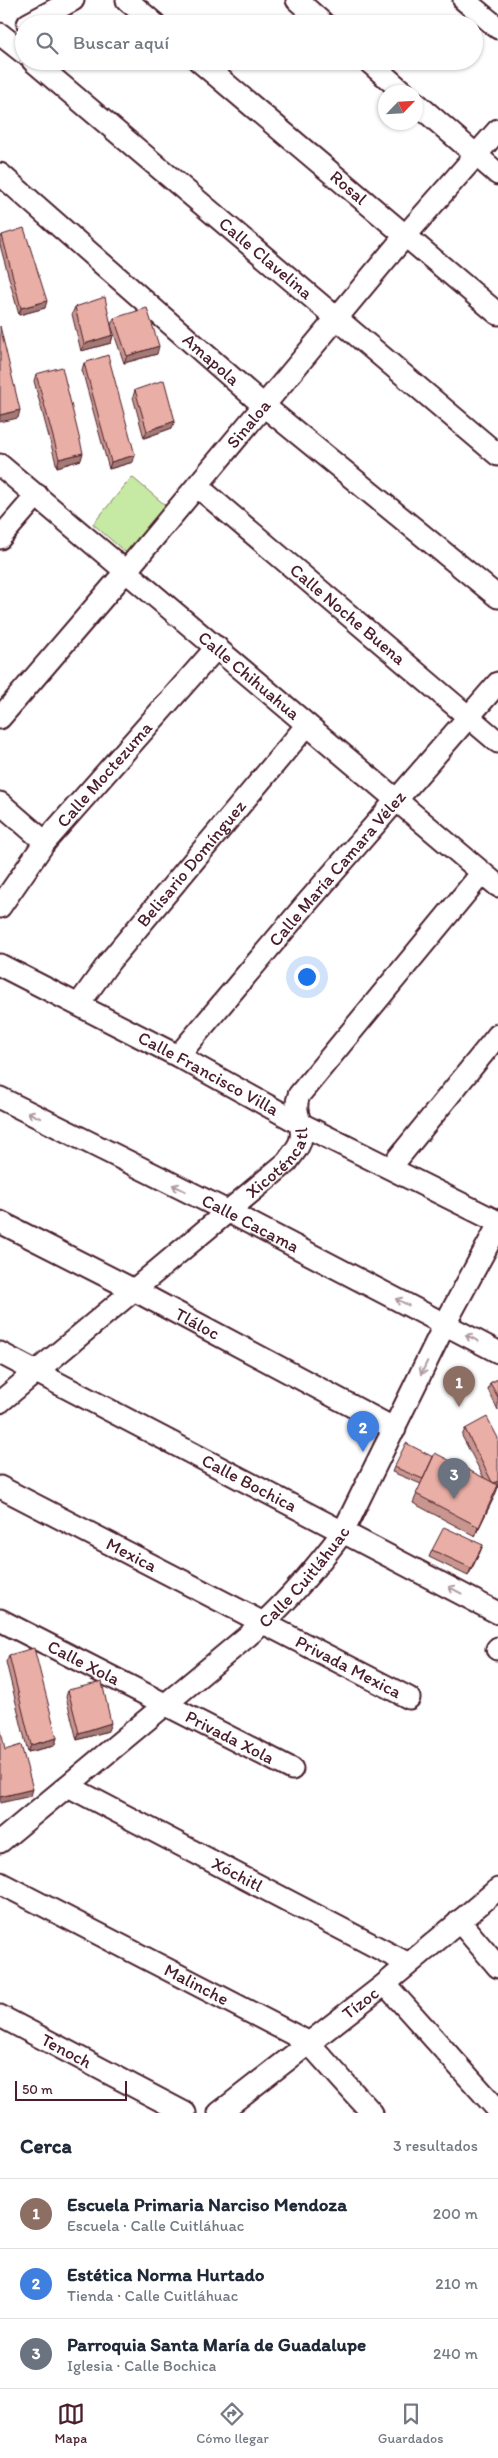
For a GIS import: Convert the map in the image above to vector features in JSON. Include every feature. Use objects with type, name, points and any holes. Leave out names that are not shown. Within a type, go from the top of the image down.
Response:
[{"type":"street","points":[[45,15],[73,0]]},
{"type":"street","points":[[127,0],[144,15]]},
{"type":"street","points":[[297,0],[314,15]]},
{"type":"street","points":[[464,0],[482,15]]},
{"type":"street","points":[[483,16],[498,28]]},
{"type":"street","points":[[15,30],[1,36],[15,47]]},
{"type":"street","name":"Calle Clavelina","points":[[44,70],[498,455]]},
{"type":"street","name":"Rosal","points":[[210,70],[498,314]]},
{"type":"street","points":[[378,70],[396,85]]},
{"type":"street","points":[[423,109],[498,174]]},
{"type":"street","name":"Sinaloa","points":[[0,718],[126,571],[405,236],[498,130]]},
{"type":"street","name":"Amapola","points":[[2,178],[263,405],[498,597]]},
{"type":"street","name":"Calle Chihuahua","points":[[0,465],[37,494],[490,880]]},
{"type":"street","name":"Calle Noche Buena","points":[[197,486],[498,742]]},
{"type":"street","points":[[0,538],[37,494]]},
{"type":"street","name":"Calle Moctezuma","points":[[0,907],[45,842],[217,647]]},
{"type":"street","name":"Calle María Camara Vélez","points":[[178,1056],[306,904],[498,683]]},
{"type":"street","name":"Belisario Domínguez","points":[[79,1004],[110,960],[307,726]]},
{"type":"street","points":[[0,803],[45,842]]},
{"type":"street","name":"Xicoténcatl","points":[[0,1402],[287,1162],[297,1149],[302,1137],[295,1104],[299,1095],[490,880]]},
{"type":"street","name":"Calle Francisco Villa","points":[[0,965],[178,1056],[300,1123],[498,1222]]},
{"type":"street","points":[[391,1167],[498,1035]]},
{"type":"street","name":"Calle Cacama","points":[[0,1098],[227,1211],[498,1352]]},
{"type":"street","name":"Tláloc","points":[[0,1222],[134,1290],[395,1429]]},
{"type":"street","name":"Calle Cuitláhuac","points":[[0,1842],[262,1624],[306,1579],[343,1532],[445,1324],[498,1226]]},
{"type":"street","name":"Calle Bochica","points":[[0,1353],[498,1613]]},
{"type":"street","name":"Mexica","points":[[0,1487],[262,1624]]},
{"type":"street","name":"Calle Xola","points":[[0,1620],[166,1705]]},
{"type":"street","name":"Privada Mexica","points":[[262,1624],[409,1698]]},
{"type":"street","name":"Privada Xola","points":[[166,1705],[292,1770]]},
{"type":"street","name":"Xóchitl","points":[[68,1786],[407,1963]]},
{"type":"street","name":"Malinche","points":[[0,1883],[308,2042],[372,2113]]},
{"type":"street","name":"Tízoc","points":[[219,2113],[385,1984],[407,1963],[498,1889]]},
{"type":"street","points":[[459,1921],[498,1967]]},
{"type":"street","points":[[385,1984],[498,2110]]},
{"type":"street","name":"Tenoch","points":[[0,2016],[185,2113]]},
{"type":"green space","points":[[132,477],[171,510],[135,552],[125,552],[93,524]]},
{"type":"building","points":[[24,228],[47,301],[21,308],[2,235]]},
{"type":"building","points":[[105,297],[113,335],[84,344],[75,307]]},
{"type":"building","points":[[147,308],[159,346],[127,356],[114,318]]},
{"type":"building","points":[[0,326],[20,410],[0,415]]},
{"type":"building","points":[[108,355],[135,455],[111,462],[84,363]]},
{"type":"building","points":[[62,367],[83,453],[59,459],[36,374]]},
{"type":"building","points":[[164,380],[175,421],[147,431],[135,390]]},
{"type":"building","points":[[498,1379],[498,1397],[490,1383]]},
{"type":"building","points":[[487,1417],[498,1438],[498,1481],[494,1483],[465,1429]]},
{"type":"building","points":[[406,1443],[433,1457],[423,1479],[394,1467]]},
{"type":"building","points":[[435,1453],[498,1485],[479,1527],[416,1494]]},
{"type":"building","points":[[444,1527],[483,1545],[471,1568],[432,1550]]},
{"type":"building","points":[[34,1648],[57,1738],[31,1745],[9,1655]]},
{"type":"building","points":[[102,1682],[111,1723],[79,1733],[68,1690]]},
{"type":"building","points":[[0,1726],[5,1750],[21,1745],[33,1789],[0,1797]]},
{"type":"place","name":"Escuela Primaria Narciso Mendoza","points":[[459,1407]]},
{"type":"place","name":"Estética Norma Hurtado","points":[[363,1452]]},
{"type":"place","name":"Parroquia Santa María de Guadalupe","points":[[454,1499]]}]
